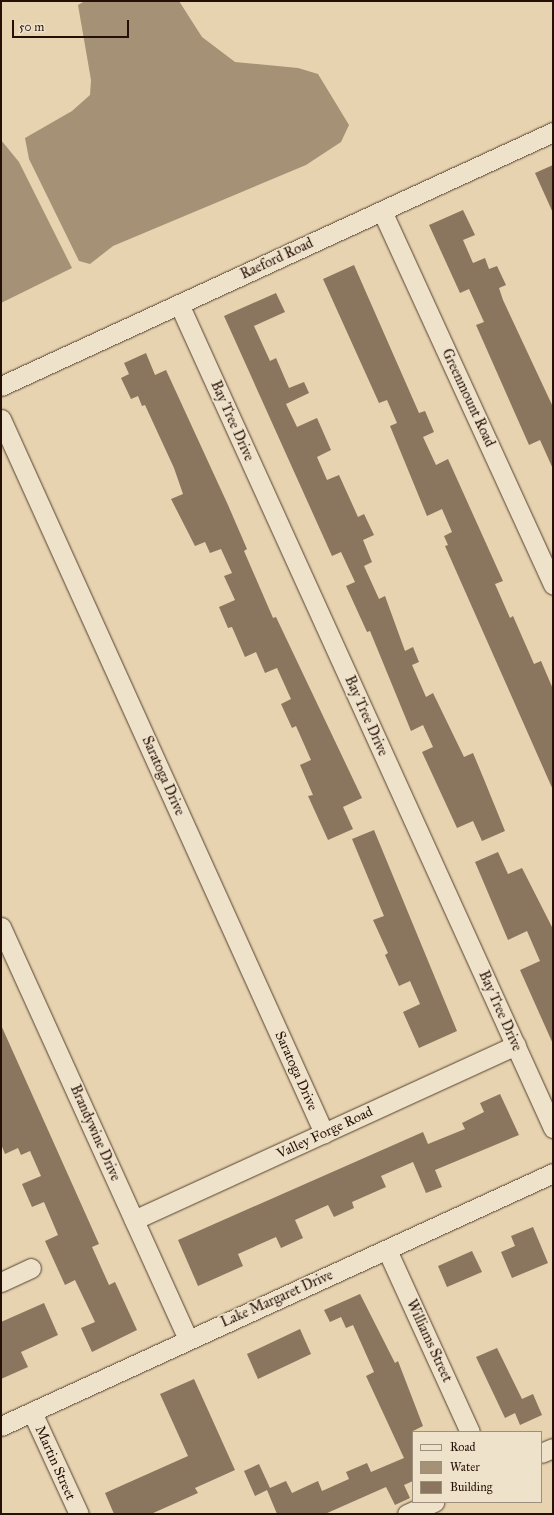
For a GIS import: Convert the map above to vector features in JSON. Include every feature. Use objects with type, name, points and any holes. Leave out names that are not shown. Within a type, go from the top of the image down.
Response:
[{"type":"street","name":"Raeford Road","points":[[1,386],[553,132]]},
{"type":"street","name":"Greenmount Road","points":[[382,211],[553,585]]},
{"type":"street","name":"Bay Tree Drive","points":[[179,304],[553,1128]]},
{"type":"street","name":"Saratoga Drive","points":[[1,419],[324,1133]]},
{"type":"street","name":"Brandywine Drive","points":[[1,927],[188,1339]]},
{"type":"street","name":"Valley Forge Road","points":[[134,1220],[516,1045]]},
{"type":"street","name":"Lake Margaret Drive","points":[[1,1426],[553,1173]]},
{"type":"street","name":"Williams Street","points":[[387,1250],[470,1431]]},
{"type":"street","points":[[1,1282],[32,1268]]},
{"type":"street","name":"Martin Street","points":[[32,1412],[79,1514]]},
{"type":"street","points":[[542,1453],[553,1448]]},
{"type":"street","points":[[407,1514],[432,1503]]},
{"type":"water","points":[[85,1],[179,1],[202,37],[235,62],[298,68],[318,74],[349,125],[341,142],[306,165],[113,246],[90,264],[79,261],[29,159],[25,138],[72,111],[90,95],[91,80],[78,5]]},
{"type":"water","points":[[1,140],[19,162],[72,268],[1,303]]},
{"type":"building","points":[[553,165],[553,213],[535,173]]},
{"type":"building","points":[[463,210],[475,235],[463,240],[473,263],[485,258],[489,269],[497,266],[506,285],[499,288],[503,300],[553,407],[553,469],[540,440],[529,445],[476,325],[484,322],[469,289],[460,293],[429,225]]},
{"type":"building","points":[[354,265],[419,413],[425,411],[434,432],[423,437],[436,465],[448,459],[503,581],[495,584],[510,618],[513,616],[534,664],[541,661],[553,689],[553,790],[445,546],[448,545],[444,536],[452,532],[442,509],[427,516],[390,426],[397,423],[387,400],[379,403],[323,279]]},
{"type":"building","points":[[276,293],[285,312],[254,326],[270,361],[276,358],[289,388],[304,382],[309,393],[286,404],[297,427],[317,418],[331,450],[317,457],[327,480],[339,475],[358,517],[364,514],[374,535],[363,540],[372,562],[364,566],[379,599],[385,596],[405,651],[413,647],[419,662],[412,665],[426,697],[433,693],[464,757],[473,753],[505,831],[482,841],[473,821],[457,828],[422,752],[433,747],[423,725],[411,731],[370,631],[367,632],[346,586],[355,582],[341,552],[332,556],[224,316]]},
{"type":"building","points":[[146,353],[155,375],[166,370],[247,549],[244,551],[273,618],[276,617],[362,798],[343,807],[353,829],[328,840],[308,796],[313,795],[300,765],[311,760],[296,726],[292,728],[281,704],[291,699],[277,668],[265,673],[256,652],[245,657],[232,627],[228,628],[219,607],[235,600],[224,576],[232,573],[221,549],[210,553],[205,542],[195,546],[171,499],[183,494],[174,468],[145,405],[142,406],[138,396],[131,399],[121,378],[129,374],[124,363]]},
{"type":"building","points":[[374,830],[457,1031],[419,1048],[403,1012],[420,1004],[410,981],[399,986],[385,955],[388,953],[373,920],[384,916],[352,839]]},
{"type":"building","points":[[498,852],[508,874],[522,868],[553,929],[553,1044],[520,970],[540,961],[527,931],[508,940],[475,862]]},
{"type":"building","points":[[1,1025],[99,1244],[92,1247],[109,1285],[115,1282],[137,1330],[92,1352],[81,1328],[95,1322],[75,1280],[65,1285],[45,1241],[58,1235],[44,1202],[32,1207],[22,1184],[41,1176],[30,1151],[21,1155],[18,1148],[5,1154],[1,1144]]},
{"type":"building","points":[[500,1094],[519,1135],[435,1170],[442,1187],[426,1193],[413,1162],[381,1176],[386,1187],[352,1202],[354,1208],[334,1217],[328,1205],[295,1220],[303,1238],[281,1248],[276,1237],[238,1254],[243,1266],[198,1286],[178,1240],[423,1132],[428,1144],[465,1129],[462,1123],[484,1112],[480,1103]]},
{"type":"building","points":[[533,1227],[548,1263],[512,1278],[501,1252],[515,1246],[511,1236]]},
{"type":"building","points":[[472,1251],[482,1272],[447,1287],[438,1266]]},
{"type":"building","points":[[360,1294],[395,1363],[398,1361],[423,1426],[412,1431],[412,1481],[404,1485],[410,1498],[395,1505],[386,1487],[325,1514],[277,1514],[267,1490],[255,1496],[244,1471],[259,1464],[270,1488],[286,1481],[292,1493],[318,1481],[322,1491],[349,1479],[346,1472],[367,1463],[371,1472],[404,1458],[366,1376],[374,1372],[353,1325],[346,1328],[341,1317],[330,1322],[324,1310]]},
{"type":"building","points":[[44,1303],[58,1335],[21,1352],[28,1367],[1,1379],[1,1322]]},
{"type":"building","points":[[300,1329],[311,1354],[258,1379],[247,1354]]},
{"type":"building","points":[[497,1348],[522,1399],[533,1394],[542,1415],[520,1425],[515,1413],[505,1418],[476,1357]]},
{"type":"building","points":[[194,1379],[235,1470],[195,1488],[198,1493],[151,1514],[114,1514],[105,1493],[188,1456],[160,1394]]}]
